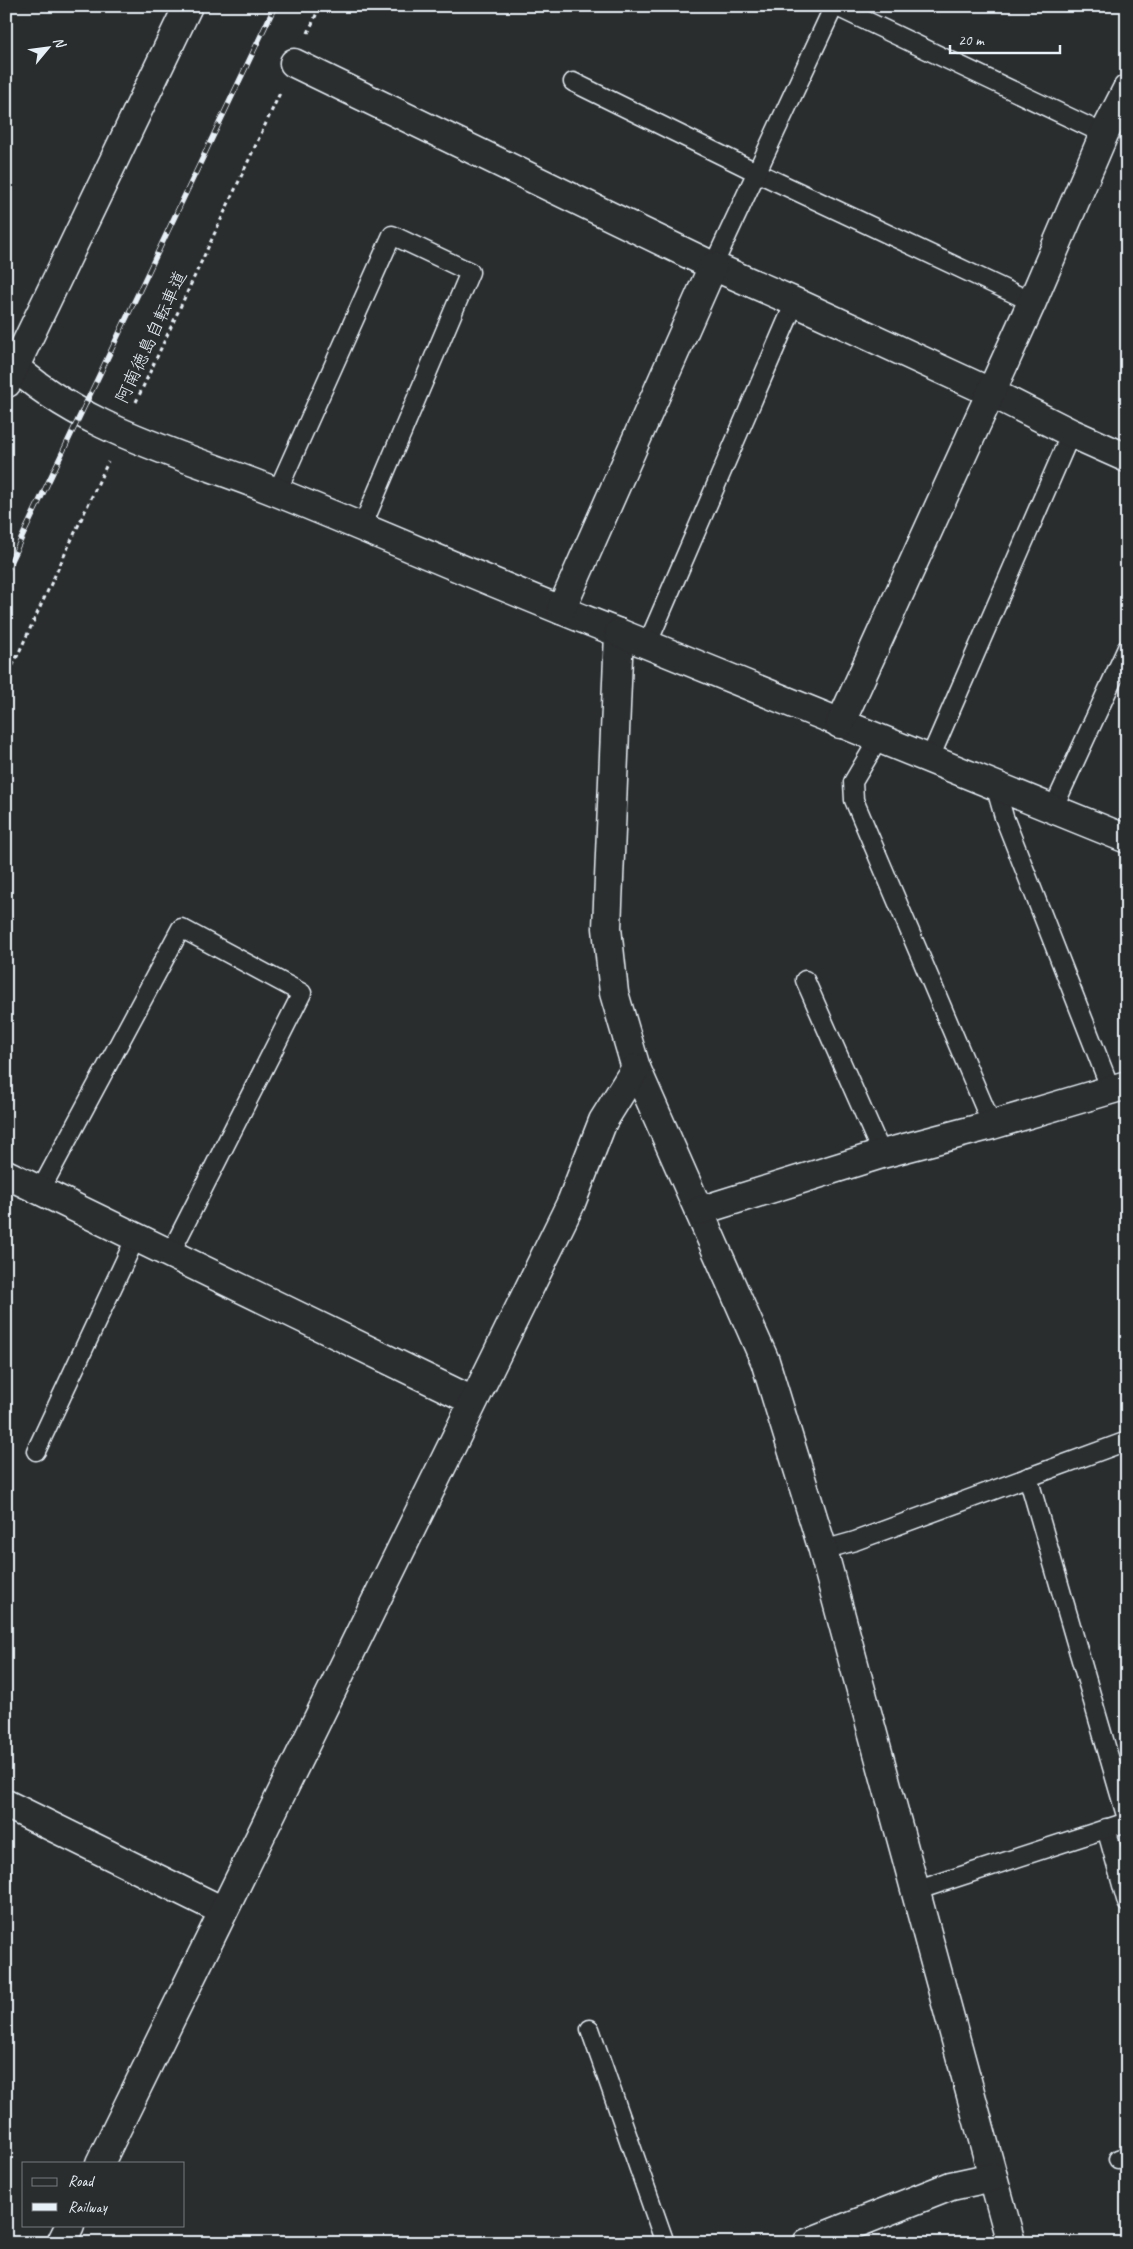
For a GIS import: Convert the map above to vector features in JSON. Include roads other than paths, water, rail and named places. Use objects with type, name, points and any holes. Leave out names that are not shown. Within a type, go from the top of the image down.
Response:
[{"type":"street","points":[[188,6],[9,370],[81,412],[122,432],[277,492],[840,724],[880,738],[1127,838]]},
{"type":"street","points":[[294,63],[713,266],[990,392],[1071,433],[1127,458]]},
{"type":"street","points":[[840,724],[1032,302],[1104,134],[1127,89]]},
{"type":"street","points":[[561,610],[713,266]]},
{"type":"street","points":[[619,633],[607,928],[614,993],[636,1068],[765,1361],[823,1550],[1011,2243]]},
{"type":"street","points":[[100,2162],[571,1203],[603,1121],[636,1068]]},
{"type":"street","points":[[699,1211],[882,1154],[992,1125],[1119,1088]]},
{"type":"street","points":[[6,1174],[473,1401]]},
{"type":"street","points":[[6,1804],[223,1911]]},
{"type":"street","points":[[807,2243],[952,2186],[993,2176]]},
{"type":"street","points":[[61,2243],[70,2226]]},
{"type":"lane","points":[[713,266],[758,173],[834,6],[1104,134]]},
{"type":"lane","points":[[573,82],[758,173],[1032,302]]},
{"type":"lane","points":[[277,492],[392,235],[470,272],[362,527]]},
{"type":"lane","points":[[647,645],[795,302]]},
{"type":"lane","points":[[930,758],[1071,433]]},
{"type":"lane","points":[[1053,809],[1127,648]]},
{"type":"lane","points":[[880,738],[853,782],[854,800],[992,1125]]},
{"type":"lane","points":[[995,785],[1004,816],[1119,1088]]},
{"type":"lane","points":[[40,1191],[181,928],[302,993],[170,1254]]},
{"type":"lane","points":[[805,980],[882,1154]]},
{"type":"lane","points":[[36,1451],[136,1237]]},
{"type":"lane","points":[[823,1550],[855,1541],[1127,1442]]},
{"type":"lane","points":[[915,1891],[1127,1820],[1028,1477]]},
{"type":"lane","points":[[1106,1828],[1127,1903]]},
{"type":"lane","points":[[590,2029],[665,2243]]},
{"type":"railway","points":[[6,571],[275,6]]}]
